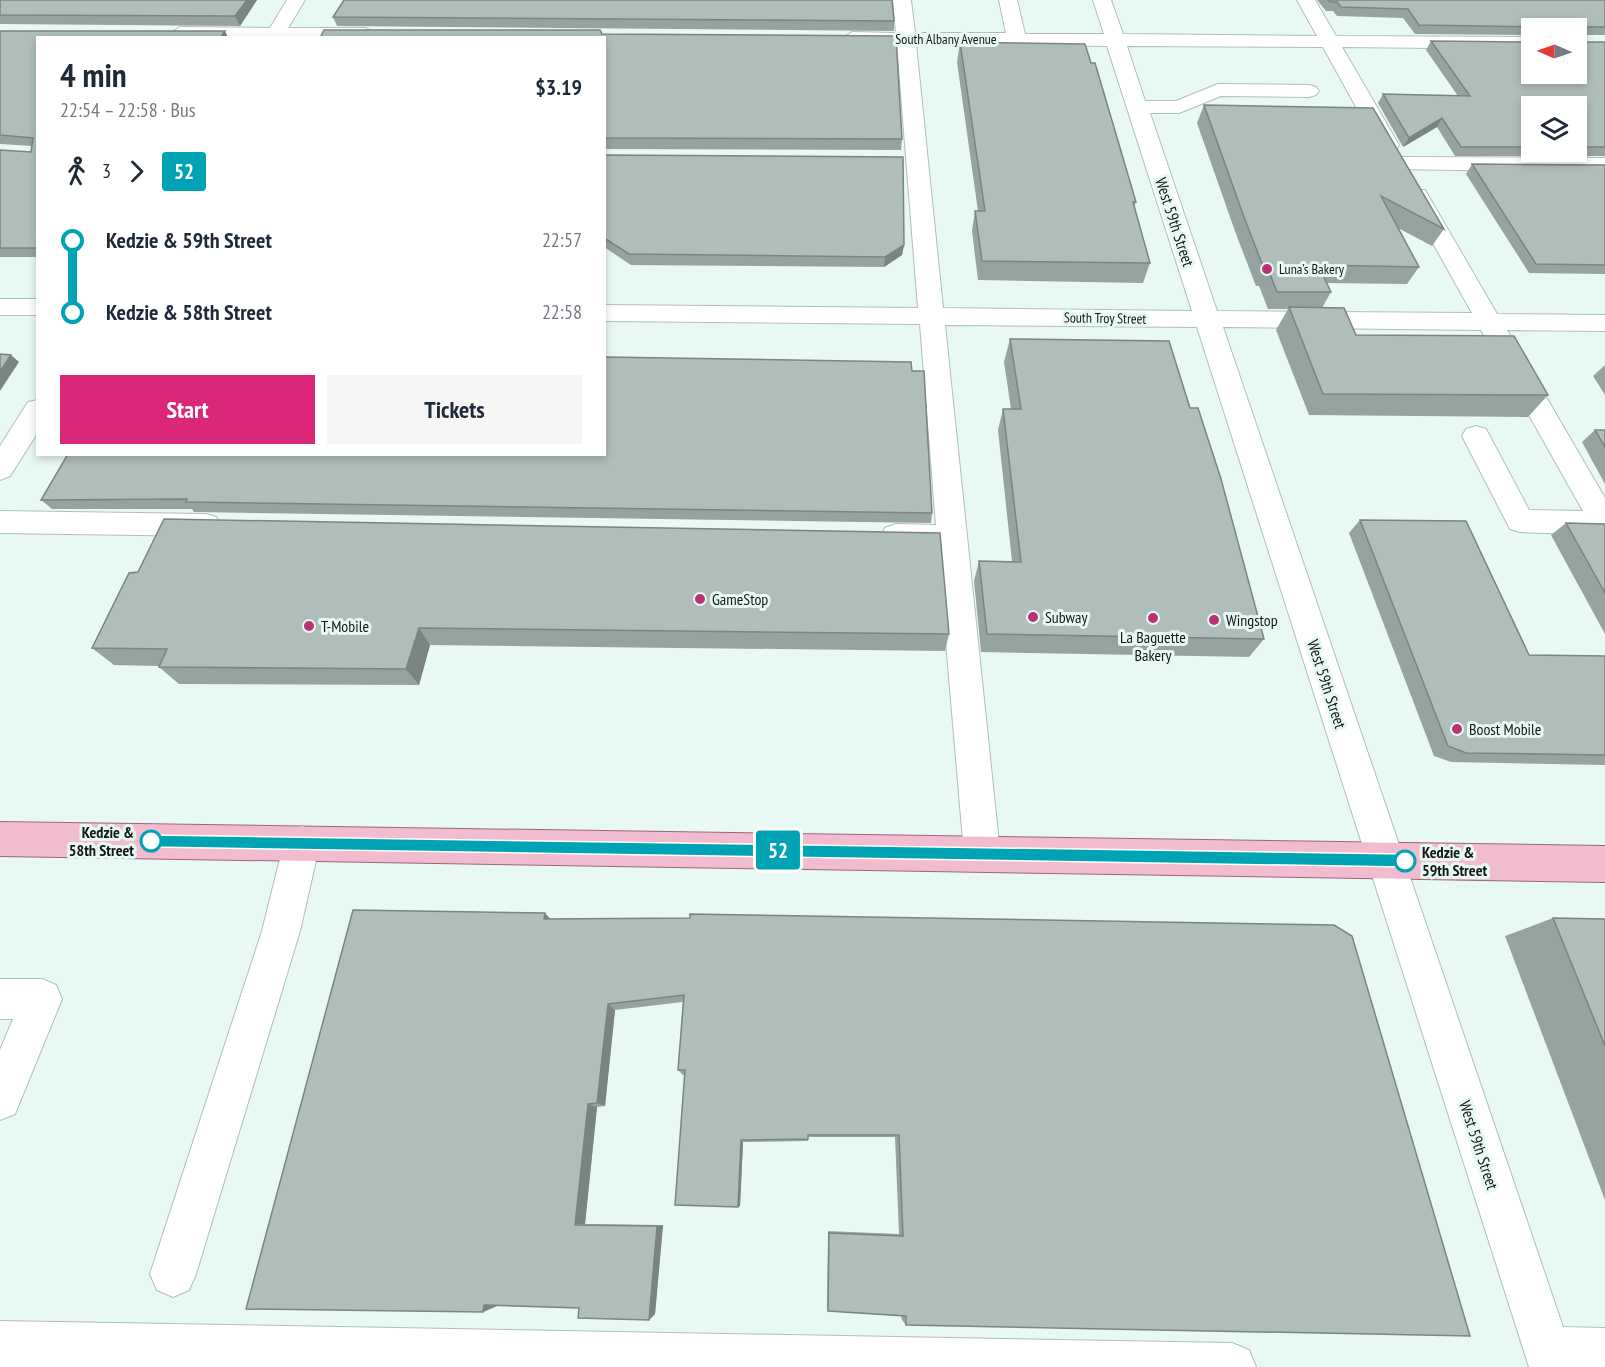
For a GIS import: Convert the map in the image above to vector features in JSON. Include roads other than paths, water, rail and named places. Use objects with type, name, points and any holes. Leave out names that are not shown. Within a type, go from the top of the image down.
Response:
[{"type":"main road","points":[[0,839],[982,852],[1605,864]]},
{"type":"street","points":[[274,36],[296,0]]},
{"type":"street","points":[[902,0],[905,39],[905,159],[931,316],[982,852]]},
{"type":"street","points":[[1008,0],[1017,39]]},
{"type":"street","name":"West 59th Street","points":[[1102,0],[1550,1359]]},
{"type":"street","points":[[1306,0],[1605,524]]},
{"type":"street","points":[[162,33],[274,36],[386,35]]},
{"type":"street","name":"South Albany Avenue","points":[[835,38],[1521,43]]},
{"type":"street","points":[[1137,107],[1179,107],[1218,90],[1309,91]]},
{"type":"street","points":[[1399,164],[1605,165]]},
{"type":"street","points":[[0,307],[36,307]]},
{"type":"street","name":"South Troy Street","points":[[606,313],[1605,322]]},
{"type":"street","points":[[0,469],[36,412]]},
{"type":"street","points":[[1476,436],[1520,521],[1605,524]]},
{"type":"street","points":[[0,522],[232,526]]},
{"type":"street","points":[[868,536],[952,537]]},
{"type":"street","points":[[173,1274],[281,931],[302,843]]},
{"type":"street","points":[[0,999],[42,999],[0,1099]]},
{"type":"street","points":[[0,1345],[1232,1367]]},
{"type":"street","points":[[1550,1359],[1605,1352]]},
{"type":"place","name":"Luna’s Bakery","points":[[1267,269]]},
{"type":"place","name":"GameStop","points":[[700,599]]},
{"type":"place","name":"Subway","points":[[1033,617]]},
{"type":"place","name":"La Baguette Bakery","points":[[1153,618]]},
{"type":"place","name":"Wingstop","points":[[1214,620]]},
{"type":"place","name":"T-Mobile","points":[[309,626]]},
{"type":"place","name":"Boost Mobile","points":[[1457,729]]},
{"type":"place","name":"Kedzie & 58th Street","points":[[151,841]]},
{"type":"place","name":"Kedzie & 59th Street","points":[[1405,861]]}]
